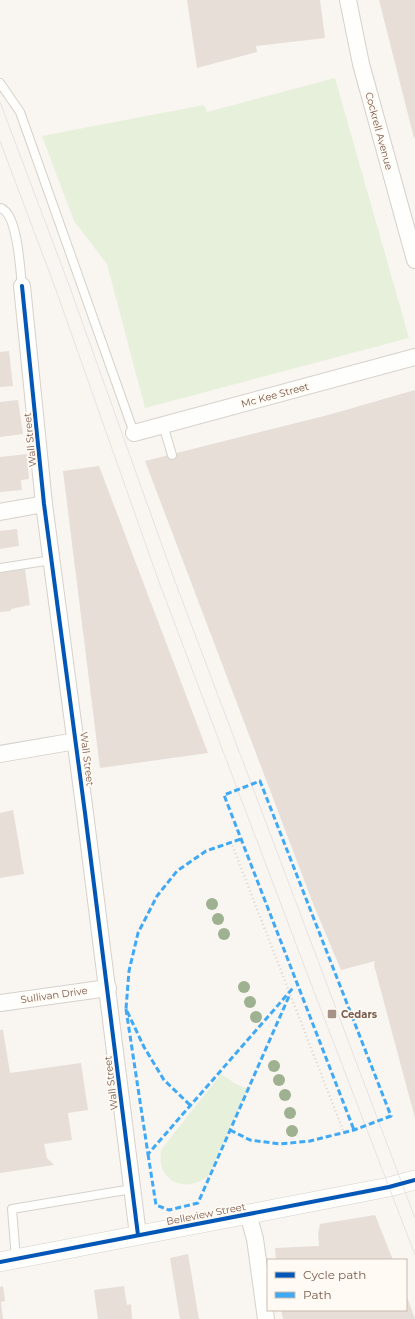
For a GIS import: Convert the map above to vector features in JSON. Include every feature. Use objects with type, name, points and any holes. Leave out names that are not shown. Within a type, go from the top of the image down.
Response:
[{"type":"street","name":"Cockrell Avenue","points":[[348,0],[361,64],[415,260]]},
{"type":"street","name":"Wall Street","points":[[22,286],[44,504],[108,988],[138,1235]]},
{"type":"street","name":"Mc Kee Street","points":[[134,433],[415,357]]},
{"type":"street","points":[[0,512],[44,504]]},
{"type":"street","points":[[0,754],[76,742]]},
{"type":"street","name":"Sullivan Drive","points":[[0,1003],[108,988]]},
{"type":"street","name":"Belleview Street","points":[[8,1261],[389,1187],[415,1180]]},
{"type":"street","points":[[248,1214],[255,1239],[266,1319]]},
{"type":"lane","points":[[0,83],[20,112],[134,433]]},
{"type":"lane","points":[[0,208],[4,209],[10,217],[15,232],[22,286]]},
{"type":"lane","points":[[163,425],[172,455]]},
{"type":"lane","points":[[0,568],[52,560]]},
{"type":"lane","points":[[8,1261],[12,1209],[132,1189]]},
{"type":"path","points":[[231,842],[344,1133]]},
{"type":"green space","points":[[335,78],[409,338],[145,408],[107,264],[74,221],[42,136],[204,105],[207,112]]},
{"type":"green space","points":[[221,1074],[236,1084],[248,1089],[208,1176],[199,1182],[181,1184],[167,1176],[161,1161],[161,1150]]},
{"type":"building","points":[[187,0],[320,0],[325,38],[256,46],[257,52],[197,68]]},
{"type":"building","points":[[379,0],[415,0],[415,138],[414,138]]},
{"type":"building","points":[[9,351],[13,386],[0,387],[0,352]]},
{"type":"building","points":[[415,390],[415,1118],[374,965],[375,961],[341,970],[314,906],[145,461],[328,415]]},
{"type":"building","points":[[18,400],[23,434],[0,437],[0,402]]},
{"type":"building","points":[[27,454],[29,479],[21,480],[22,490],[0,492],[0,457]]},
{"type":"building","points":[[99,466],[208,753],[100,768],[63,471]]},
{"type":"building","points":[[17,529],[19,546],[0,549],[0,531]]},
{"type":"building","points":[[25,569],[30,605],[11,609],[11,611],[0,612],[0,573]]},
{"type":"building","points":[[13,810],[24,874],[0,878],[0,813]]},
{"type":"building","points":[[0,1030],[3,1030],[10,1073],[81,1063],[88,1110],[68,1113],[72,1140],[44,1144],[47,1158],[54,1165],[0,1173]]},
{"type":"building","points":[[375,1215],[393,1259],[276,1259],[275,1248],[319,1246],[318,1234],[320,1224]]},
{"type":"building","points":[[188,1254],[199,1319],[180,1319],[170,1258]]},
{"type":"building","points":[[3,1286],[5,1301],[1,1302],[3,1319],[0,1319],[0,1287]]},
{"type":"building","points":[[124,1286],[127,1305],[131,1304],[132,1319],[98,1319],[94,1290]]},
{"type":"building","points":[[407,1297],[415,1319],[283,1319],[281,1311],[407,1311]]},
{"type":"tram line","points":[[0,102],[69,285],[173,576],[415,1218]]},
{"type":"tram line","points":[[0,141],[56,290],[159,582],[415,1255]]},
{"type":"marked path","points":[[230,1130],[250,1140],[280,1144],[310,1141],[354,1130],[391,1116],[260,781],[224,795],[354,1130]]},
{"type":"marked path","points":[[190,1105],[164,1080],[144,1047],[126,1009],[129,971],[138,933],[157,896],[177,871],[206,851],[241,839]]},
{"type":"marked path","points":[[126,1009],[148,1154],[293,988]]},
{"type":"marked path","points":[[148,1154],[156,1205],[169,1210],[198,1203],[290,994]]},
{"type":"cycle path","points":[[22,286],[44,504],[85,813],[138,1235]]},
{"type":"cycle path","points":[[0,1262],[389,1187],[415,1180]]},
{"type":"place","name":"Cedars","points":[[332,1014]]}]
